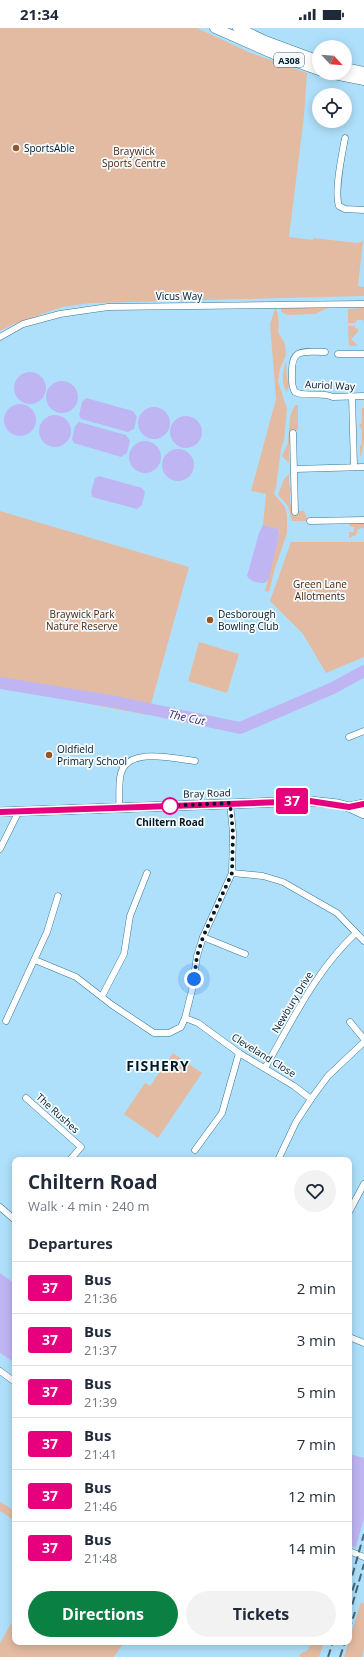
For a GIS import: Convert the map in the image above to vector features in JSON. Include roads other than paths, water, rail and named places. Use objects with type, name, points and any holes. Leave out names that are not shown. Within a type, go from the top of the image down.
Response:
[{"type":"main road","name":"A308","points":[[215,28],[274,54],[312,68]]},
{"type":"main road","name":"A308","points":[[238,28],[265,41],[312,58]]},
{"type":"main road","points":[[352,69],[364,72]]},
{"type":"main road","points":[[352,78],[364,80]]},
{"type":"main road","name":"Bray Road","points":[[0,812],[310,801],[349,807],[364,814]]},
{"type":"main road","points":[[349,807],[364,804]]},
{"type":"street","points":[[344,138],[338,188],[338,201],[340,206],[345,209],[364,210]]},
{"type":"street","name":"Vicus Way","points":[[0,337],[23,324],[60,314],[108,307],[364,304]]},
{"type":"street","name":"Auriol Way","points":[[325,352],[300,353],[294,358],[292,363],[292,387],[296,393],[329,394],[333,397],[364,396]]},
{"type":"street","points":[[338,354],[364,354]]},
{"type":"street","points":[[352,397],[354,466]]},
{"type":"street","points":[[293,433],[295,512]]},
{"type":"street","points":[[294,469],[354,466],[364,467]]},
{"type":"street","points":[[310,521],[364,520]]},
{"type":"street","points":[[349,737],[364,731]]},
{"type":"street","points":[[119,808],[121,773],[132,759],[146,755],[195,761]]},
{"type":"street","points":[[35,960],[76,977],[154,1033],[169,1033],[181,1027],[185,1018],[192,990],[197,956],[203,937],[232,873],[233,833],[230,803]]},
{"type":"street","points":[[0,849],[19,811]]},
{"type":"street","points":[[102,996],[124,954],[130,916],[148,873]]},
{"type":"street","points":[[232,873],[263,876],[283,882],[337,913],[364,941]]},
{"type":"street","points":[[6,1021],[47,932],[58,896]]},
{"type":"street","name":"Newbury Drive","points":[[265,1068],[312,985],[347,941],[356,933]]},
{"type":"street","points":[[203,937],[246,954]]},
{"type":"street","name":"Cleveland Close","points":[[185,1018],[198,1023],[239,1053],[294,1086],[311,1099]]},
{"type":"street","points":[[350,1022],[364,1038]]},
{"type":"street","points":[[279,1157],[296,1122],[311,1099],[328,1076],[364,1042]]},
{"type":"street","points":[[195,1150],[222,1113],[239,1053]]},
{"type":"street","name":"The Rushes","points":[[26,1098],[81,1147],[73,1157]]},
{"type":"street","points":[[352,1206],[364,1184]]},
{"type":"street","points":[[0,1207],[12,1217]]},
{"type":"street","points":[[352,1338],[364,1343]]},
{"type":"street","points":[[0,1371],[12,1380]]},
{"type":"street","points":[[352,1552],[364,1557]]},
{"type":"waterway","name":"The Cut","points":[[0,683],[116,702],[240,728],[333,688],[364,671]]},
{"type":"railway","points":[[352,1576],[364,1534]]},
{"type":"railway","points":[[352,1606],[364,1564]]},
{"type":"railway","points":[[352,1592],[355,1582]]},
{"type":"railway","points":[[352,1621],[355,1612]]},
{"type":"railway","points":[[328,1657],[332,1645]]},
{"type":"railway","points":[[340,1657],[344,1645]]},
{"type":"place","name":"SportsAble","points":[[16,148]]},
{"type":"place","name":"Desborough Bowling Club","points":[[210,620]]},
{"type":"place","name":"Oldfield Primary School","points":[[49,755]]},
{"type":"place","name":"Chiltern Road","points":[[170,806]]},
{"type":"district","name":"FISHERY","points":[[158,1065]]},
{"type":"park label","name":"Braywick Sports Centre","points":[[134,156]]},
{"type":"park label","name":"Green Lane Allotments","points":[[320,590]]},
{"type":"park label","name":"Braywick Park Nature Reserve","points":[[82,620]]}]
